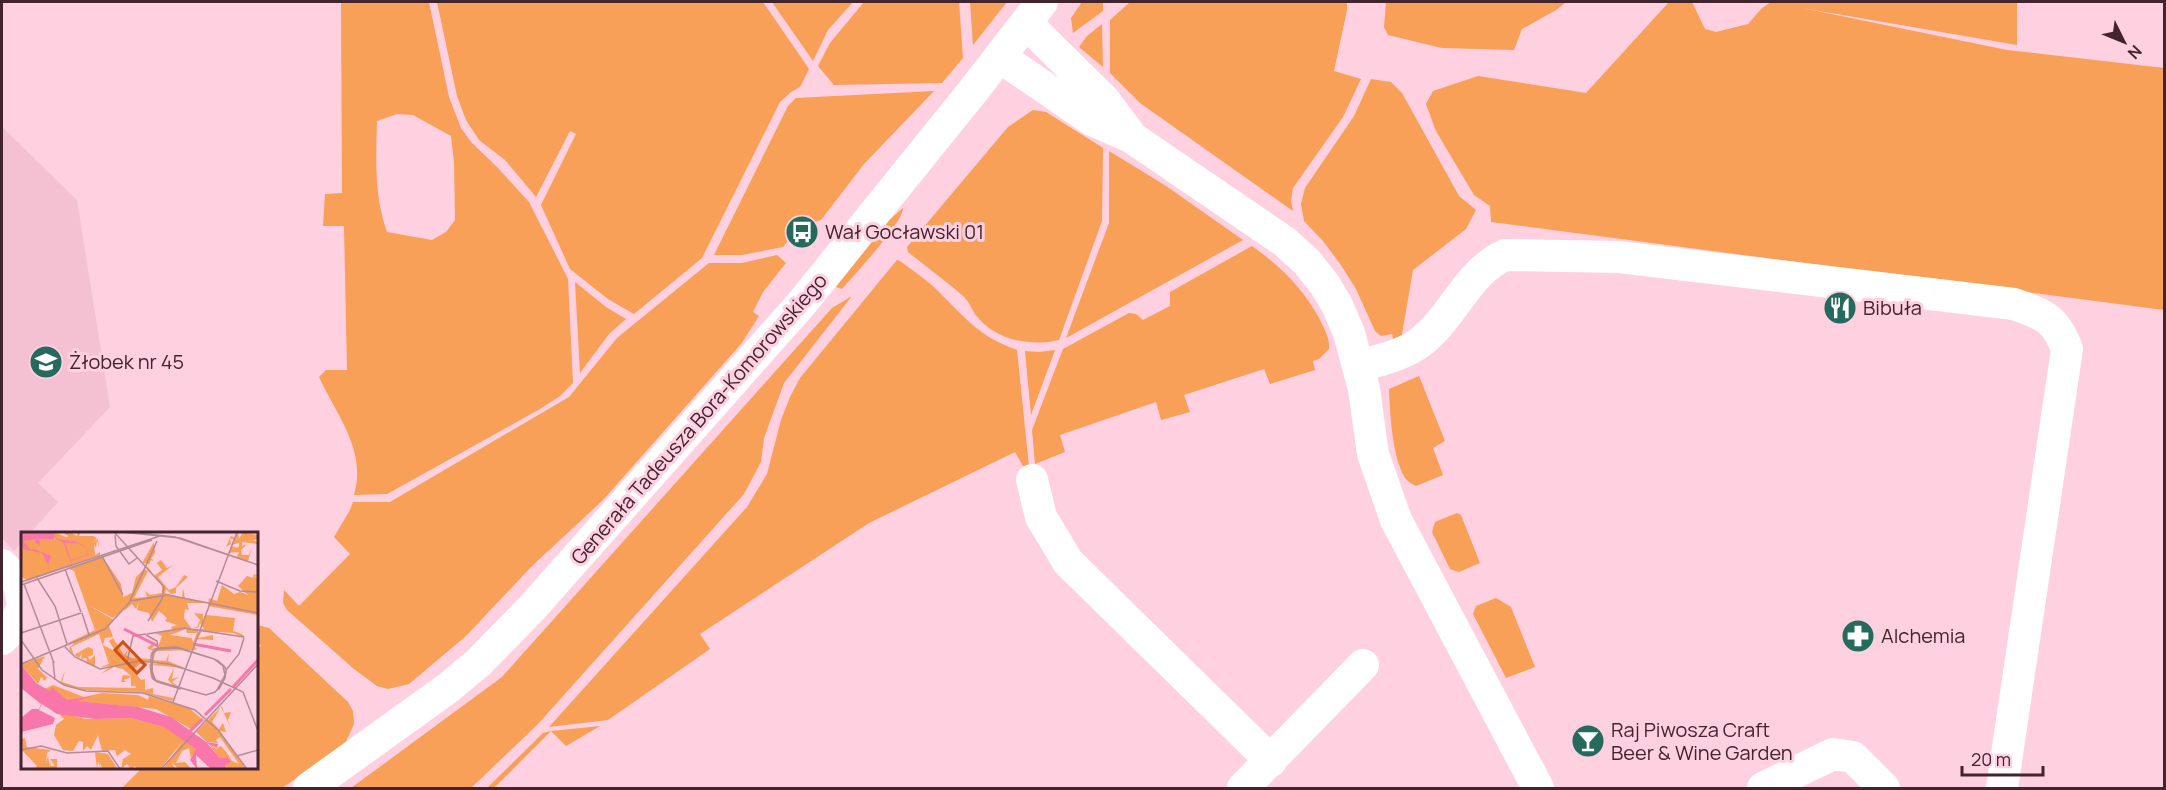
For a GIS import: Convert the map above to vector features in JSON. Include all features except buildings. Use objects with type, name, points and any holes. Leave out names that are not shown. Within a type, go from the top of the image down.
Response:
[{"type":"street","name":"Generała Tadeusza Bora-Komorowskiego","points":[[309,789],[448,688],[478,663],[531,609],[802,303],[1034,12]]},
{"type":"street","points":[[1034,12],[1131,137]]},
{"type":"street","points":[[1000,57],[1092,120],[1131,137],[1285,242],[1307,262],[1325,285],[1349,333],[1359,366],[1373,454],[1396,520],[1538,789]]},
{"type":"street","points":[[1359,366],[1416,346],[1440,323],[1480,272],[1492,261],[1506,255],[1619,257],[1738,270],[2014,304],[2042,314],[2059,329],[2067,349],[2002,789]]},
{"type":"street","points":[[1032,480],[1041,518],[1068,562],[1271,761]]},
{"type":"street","points":[[2,565],[19,584],[21,595]]},
{"type":"street","points":[[2,639],[15,625],[21,610]]},
{"type":"street","points":[[1243,789],[1363,665]]},
{"type":"street","points":[[1763,789],[1833,754],[1853,757],[1884,789]]},
{"type":"shaded area","points":[[341,2],[429,2],[449,97],[461,128],[471,142],[529,202],[568,279],[573,383],[560,396],[540,409],[387,494],[354,495],[357,463],[353,448],[319,377],[326,370],[347,370],[344,226],[323,226],[325,194],[342,193]],"holes":[[[397,114],[413,115],[451,136],[455,220],[446,232],[432,240],[387,232],[380,205],[377,177],[377,121]]]},
{"type":"shaded area","points":[[437,2],[763,2],[809,69],[800,87],[780,102],[702,258],[634,314],[608,299],[570,269],[541,205],[576,134],[570,131],[536,197],[505,160],[479,140],[466,120],[457,96]]},
{"type":"shaded area","points":[[772,2],[853,2],[828,30],[813,61]]},
{"type":"shaded area","points":[[864,2],[959,2],[963,58],[942,83],[834,85],[818,66],[830,43]]},
{"type":"shaded area","points":[[970,2],[1007,2],[973,45]]},
{"type":"shaded area","points":[[1082,2],[1103,2],[1103,11],[1073,33],[1071,18]]},
{"type":"shaded area","points":[[1130,2],[1347,2],[1334,71],[1361,79],[1343,117],[1293,188],[1291,201],[1293,211],[1140,103],[1110,73],[1110,20]]},
{"type":"shaded area","points":[[1386,2],[1566,2],[1522,29],[1514,50],[1442,48],[1388,35],[1384,27]]},
{"type":"shaded area","points":[[1669,2],[1692,2],[1705,29],[1716,32],[1748,24],[1762,8],[1771,2],[2017,2],[2017,45],[1802,8],[2007,50],[2164,68],[2164,310],[1491,222],[1490,206],[1474,195],[1436,131],[1426,104],[1433,91],[1478,76],[1586,93]]},
{"type":"shaded area","points":[[1102,24],[1103,67],[1079,47],[1087,36]]},
{"type":"shaded area","points":[[1371,79],[1391,82],[1402,93],[1459,196],[1476,210],[1466,229],[1413,270],[1401,340],[1394,342],[1392,334],[1381,336],[1375,331],[1356,289],[1341,265],[1304,221],[1301,204],[1305,188],[1354,116]]},
{"type":"shaded area","points":[[934,91],[864,164],[821,220],[814,222],[808,215],[783,247],[742,255],[714,255],[788,106],[796,98]]},
{"type":"shaded area","points":[[1033,110],[1046,112],[1103,148],[1102,221],[1059,340],[1036,343],[1013,339],[992,330],[975,314],[964,297],[908,252],[907,247],[1008,127]]},
{"type":"shaded area","points":[[2,127],[77,200],[110,407],[38,483],[58,502],[31,532],[21,532],[21,543],[14,551],[2,538]]},
{"type":"shaded area","points":[[1109,151],[1166,186],[1243,240],[1066,338],[1109,223]]},
{"type":"shaded area","points":[[903,208],[887,237],[867,261],[842,289],[836,287],[887,222]]},
{"type":"shaded area","points":[[1252,246],[1290,278],[1305,296],[1321,322],[1328,337],[1329,349],[1319,359],[1313,361],[1315,370],[1270,384],[1264,369],[1184,395],[1190,412],[1161,420],[1156,402],[1060,435],[1065,452],[1035,464],[1032,430],[1063,349],[1129,313],[1136,314],[1143,320],[1170,306],[1170,292]]},
{"type":"shaded area","points":[[777,255],[786,263],[763,292],[753,312],[759,316],[741,344],[603,500],[532,566],[466,636],[409,684],[388,689],[377,686],[354,669],[287,610],[283,603],[284,590],[299,606],[350,554],[334,537],[353,502],[390,502],[569,397],[617,338],[709,263],[742,263]]},
{"type":"shaded area","points":[[897,260],[933,287],[985,334],[1017,350],[1029,467],[1024,468],[1015,452],[869,523],[700,634],[710,649],[608,720],[549,727],[747,507],[767,474],[781,420],[800,378]]},
{"type":"shaded area","points":[[575,282],[606,307],[626,319],[609,334],[580,373]]},
{"type":"shaded area","points":[[852,296],[784,383],[764,438],[761,462],[744,494],[538,724],[471,788],[351,788],[502,677],[832,308]]},
{"type":"shaded area","points":[[1055,350],[1031,415],[1025,351]]},
{"type":"shaded area","points":[[1419,376],[1445,441],[1433,448],[1443,475],[1416,486],[1405,478],[1397,458],[1392,434],[1389,389]]},
{"type":"shaded area","points":[[1457,513],[1461,515],[1480,563],[1459,572],[1450,569],[1432,532],[1435,522]]},
{"type":"shaded area","points":[[1496,598],[1511,607],[1535,667],[1506,678],[1473,614],[1476,606]]},
{"type":"shaded area","points":[[258,625],[269,628],[348,702],[353,711],[354,724],[344,746],[282,788],[122,788],[141,769],[258,769],[258,648],[261,646],[258,642]]},
{"type":"shaded area","points":[[600,726],[566,746],[551,731]]},
{"type":"shaded area","points":[[551,731],[494,788],[487,788],[543,733]]},
{"type":"place","name":"Wał Gocławski 01","points":[[802,232]]},
{"type":"place","name":"Bibuła","points":[[1840,308]]},
{"type":"place","name":"Żłobek nr 45","points":[[46,362]]},
{"type":"place","name":"Alchemia","points":[[1858,636]]},
{"type":"place","name":"Raj Piwosza Craft Beer & Wine Garden","points":[[1588,741]]}]
